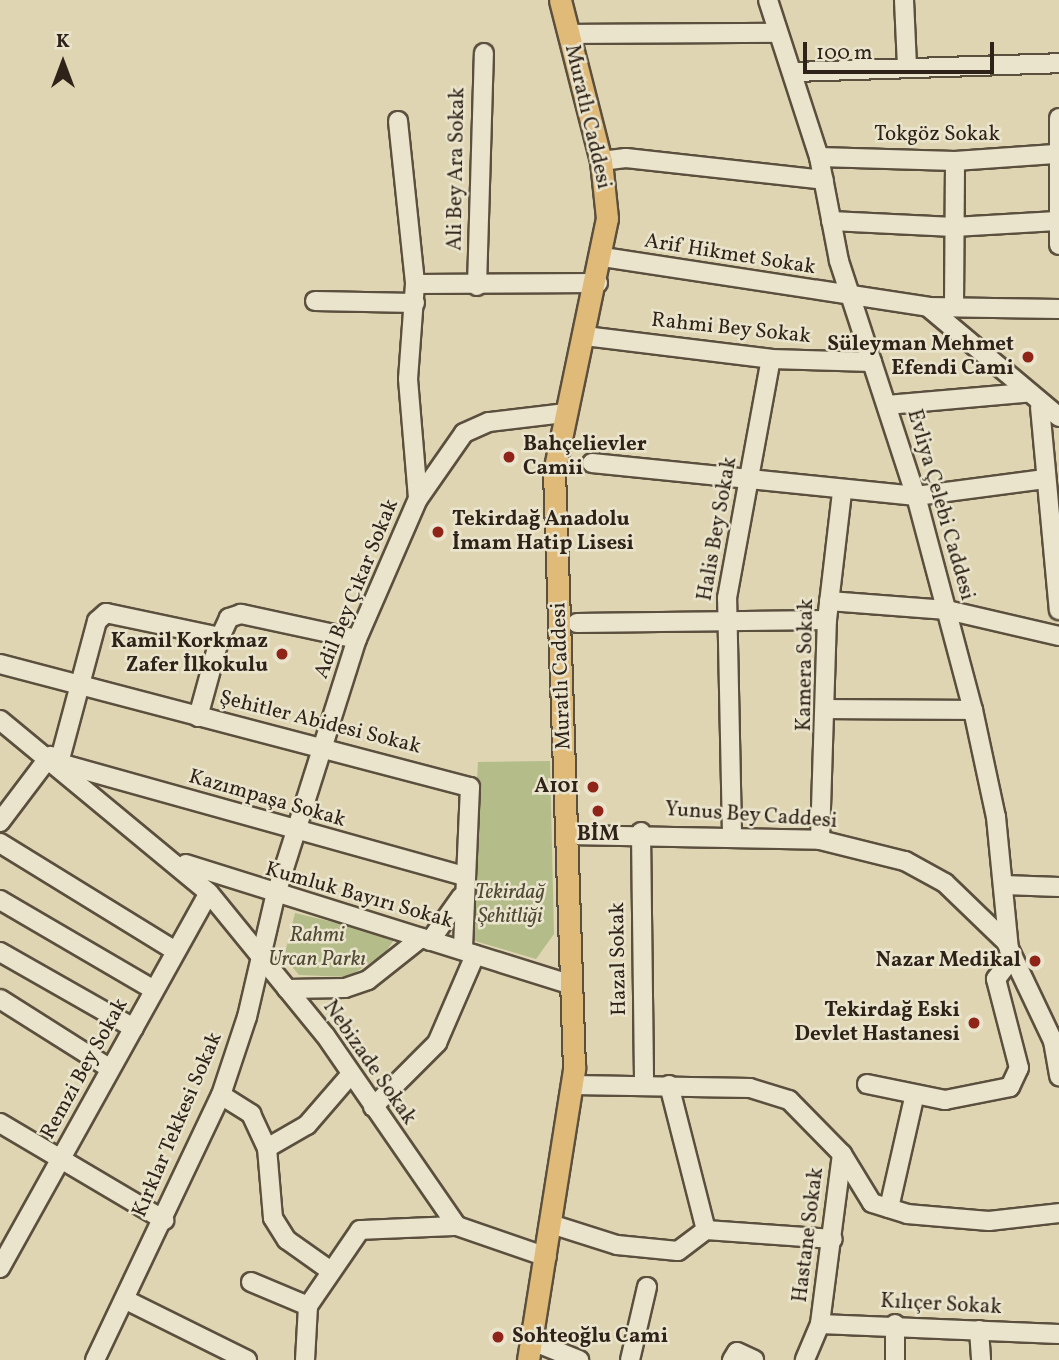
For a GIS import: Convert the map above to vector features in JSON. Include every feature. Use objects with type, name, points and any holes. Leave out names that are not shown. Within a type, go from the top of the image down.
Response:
[{"type":"main road","name":"Muratlı Caddesi","points":[[530,1351],[554,1225],[573,1085],[573,985],[554,472],[565,412],[603,257],[601,160],[560,0]]},
{"type":"street","name":"Evliya Çelebi Caddesi","points":[[768,0],[794,72],[819,157],[831,221],[850,297],[916,496],[973,710],[1004,885],[1010,954]]},
{"type":"street","points":[[904,0],[907,66]]},
{"type":"street","points":[[568,34],[778,33]]},
{"type":"street","name":"Ali Bey Ara Sokak","points":[[477,286],[484,53]]},
{"type":"street","points":[[794,72],[907,66],[1059,63]]},
{"type":"street","points":[[1059,118],[1055,154],[1059,245]]},
{"type":"street","name":"Adil Bey Çıkar Sokak","points":[[398,121],[415,284],[408,379],[418,499]]},
{"type":"street","name":"Tokgöz Sokak","points":[[819,157],[955,161],[1055,154]]},
{"type":"street","points":[[601,160],[626,158],[824,180]]},
{"type":"street","points":[[954,307],[955,161]]},
{"type":"street","points":[[831,221],[954,227],[1058,221]]},
{"type":"street","name":"Arif Hikmet Sokak","points":[[603,257],[928,307],[1059,309]]},
{"type":"street","points":[[415,284],[477,286],[598,283]]},
{"type":"street","points":[[316,301],[415,303]]},
{"type":"street","points":[[928,307],[1025,393],[1053,412],[1045,479],[1059,605]]},
{"type":"street","name":"Rahmi Bey Sokak","points":[[585,336],[771,359],[872,362]]},
{"type":"street","name":"Halis Bey Sokak","points":[[732,833],[725,621],[771,359]]},
{"type":"street","points":[[887,405],[1025,393]]},
{"type":"street","name":"Adil Bey Çıkar Sokak","points":[[275,897],[298,833],[357,639],[418,499],[464,433],[489,422],[565,412]]},
{"type":"street","points":[[592,463],[750,479],[842,493],[916,496],[1045,479]]},
{"type":"street","name":"Kamera Sokak","points":[[820,840],[828,709],[827,620],[842,493]]},
{"type":"street","points":[[829,601],[947,610],[1059,636]]},
{"type":"street","points":[[0,822],[55,759],[81,687],[97,621],[106,613],[220,636]]},
{"type":"street","points":[[198,717],[220,636],[229,618],[241,614],[357,639]]},
{"type":"street","points":[[577,622],[827,620]]},
{"type":"street","name":"Şehitler Abidesi Sokak","points":[[0,664],[470,787],[461,897],[469,952]]},
{"type":"street","points":[[828,709],[973,710]]},
{"type":"street","name":"Nebizade Sokak","points":[[0,720],[55,759],[209,892],[351,1074],[457,1226]]},
{"type":"street","name":"Kazımpaşa Sokak","points":[[55,759],[298,833],[463,876]]},
{"type":"street","name":"Yunus Bey Caddesi","points":[[568,835],[641,832],[732,833],[820,840],[905,860],[945,883],[1010,954],[1053,1041],[1059,1076]]},
{"type":"street","name":"Hazal Sokak","points":[[641,832],[643,1085]]},
{"type":"street","points":[[0,843],[172,949]]},
{"type":"street","name":"Kumluk Bayırı Sokak","points":[[174,860],[275,897],[425,939],[573,985]]},
{"type":"street","points":[[1004,885],[1059,887]]},
{"type":"street","name":"Remzi Bey Sokak","points":[[0,1268],[61,1161],[109,1068],[134,1028],[172,949],[209,892]]},
{"type":"street","name":"Kırklar Tekkesi Sokak","points":[[95,1360],[128,1301],[221,1095],[262,961],[275,897]]},
{"type":"street","points":[[287,989],[345,988],[368,980],[425,939],[461,897]]},
{"type":"street","points":[[0,900],[154,990]]},
{"type":"street","points":[[0,952],[134,1028]]},
{"type":"street","points":[[373,1107],[437,1043],[469,952]]},
{"type":"street","points":[[867,1084],[914,1098],[945,1100],[1010,1087],[1019,1068],[996,979],[1010,954]]},
{"type":"street","points":[[0,999],[109,1068]]},
{"type":"street","points":[[1053,1041],[1059,1022]]},
{"type":"street","points":[[267,1148],[307,1125],[351,1074]]},
{"type":"street","name":"Hastane Sokak","points":[[573,1085],[710,1083],[789,1100],[842,1153],[841,1198],[820,1324],[805,1360]]},
{"type":"street","points":[[669,1085],[706,1230]]},
{"type":"street","points":[[221,1095],[251,1114],[267,1148],[273,1218],[287,1240],[328,1269]]},
{"type":"street","points":[[880,1206],[914,1098]]},
{"type":"street","points":[[0,1123],[164,1220]]},
{"type":"street","points":[[842,1153],[880,1206]]},
{"type":"street","points":[[841,1198],[989,1221],[1059,1213]]},
{"type":"street","points":[[554,1225],[617,1245],[678,1251],[706,1230],[833,1239]]},
{"type":"street","points":[[304,1360],[308,1306],[328,1269],[360,1230],[457,1226],[547,1257]]},
{"type":"street","points":[[251,1282],[308,1306]]},
{"type":"street","points":[[630,1360],[647,1287]]},
{"type":"street","points":[[128,1301],[247,1360]]},
{"type":"street","name":"Kılıçer Sokak","points":[[820,1324],[895,1324],[1059,1334]]},
{"type":"street","points":[[895,1324],[895,1360]]},
{"type":"street","points":[[979,1330],[981,1360]]},
{"type":"street","points":[[530,1351],[579,1360]]},
{"type":"street","points":[[732,1360],[737,1352],[754,1360]]},
{"type":"green space","name":"Tekirdağ Şehitliği","points":[[550,761],[554,934],[536,959],[468,939],[478,762]]},
{"type":"green space","name":"Rahmi Urcan Parkı","points":[[295,913],[396,937],[384,954],[348,977],[299,975],[284,957]]},
{"type":"place","name":"Süleyman Mehmet Efendi Cami","points":[[1028,357]]},
{"type":"place","name":"Bahçelievler Camii","points":[[509,457]]},
{"type":"place","name":"Tekirdağ Anadolu İmam Hatip Lisesi","points":[[438,532]]},
{"type":"place","name":"Kamil Korkmaz Zafer İlkokulu","points":[[282,654]]},
{"type":"place","name":"A101","points":[[593,787]]},
{"type":"place","name":"BİM","points":[[598,811]]},
{"type":"place","name":"Nazar Medikal","points":[[1035,961]]},
{"type":"place","name":"Tekirdağ Eski Devlet Hastanesi","points":[[974,1023]]},
{"type":"place","name":"Sohteoğlu Cami","points":[[498,1337]]}]
